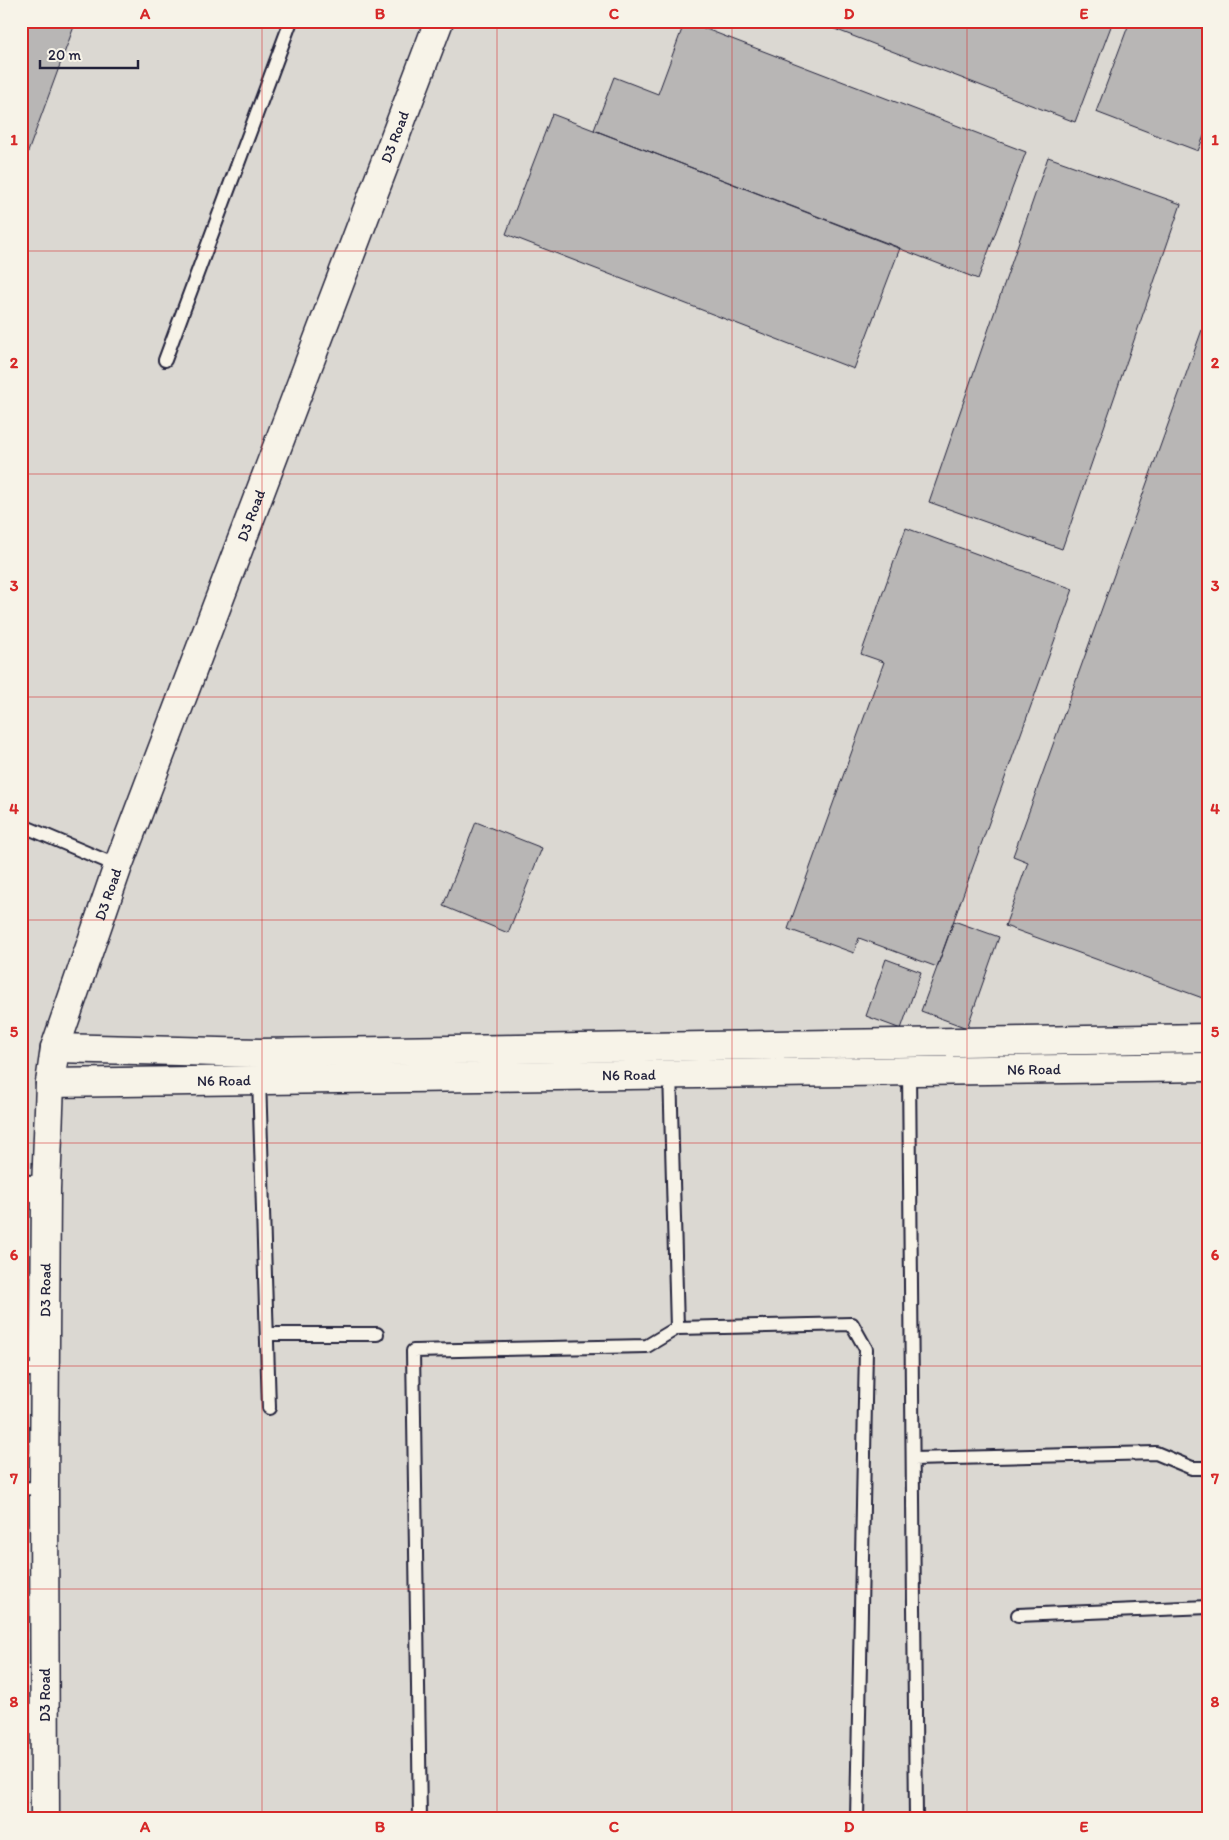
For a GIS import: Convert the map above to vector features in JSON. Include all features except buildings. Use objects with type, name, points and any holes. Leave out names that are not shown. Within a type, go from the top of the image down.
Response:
[{"type":"street","name":"D3 Road","points":[[45,1819],[32,1488],[34,1189],[55,1048],[118,866],[439,21]]},
{"type":"street","name":"N6 Road","points":[[55,1048],[260,1053],[1208,1038]]},
{"type":"street","name":"N6 Road","points":[[50,1083],[1208,1067]]},
{"type":"lane","points":[[165,360],[291,21]]},
{"type":"lane","points":[[21,826],[118,866]]},
{"type":"lane","points":[[670,1046],[677,1328]]},
{"type":"lane","points":[[260,1053],[259,1081],[268,1408]]},
{"type":"lane","points":[[909,1071],[916,1819]]},
{"type":"lane","points":[[420,1819],[413,1351],[647,1346],[677,1328],[852,1324],[866,1349],[858,1819]]},
{"type":"lane","points":[[267,1334],[378,1334]]},
{"type":"lane","points":[[913,1459],[1156,1453],[1192,1468],[1208,1468]]},
{"type":"lane","points":[[1018,1615],[1208,1607]]},
{"type":"shaded area","points":[[21,21],[1208,21],[1208,1819],[21,1819]]}]
